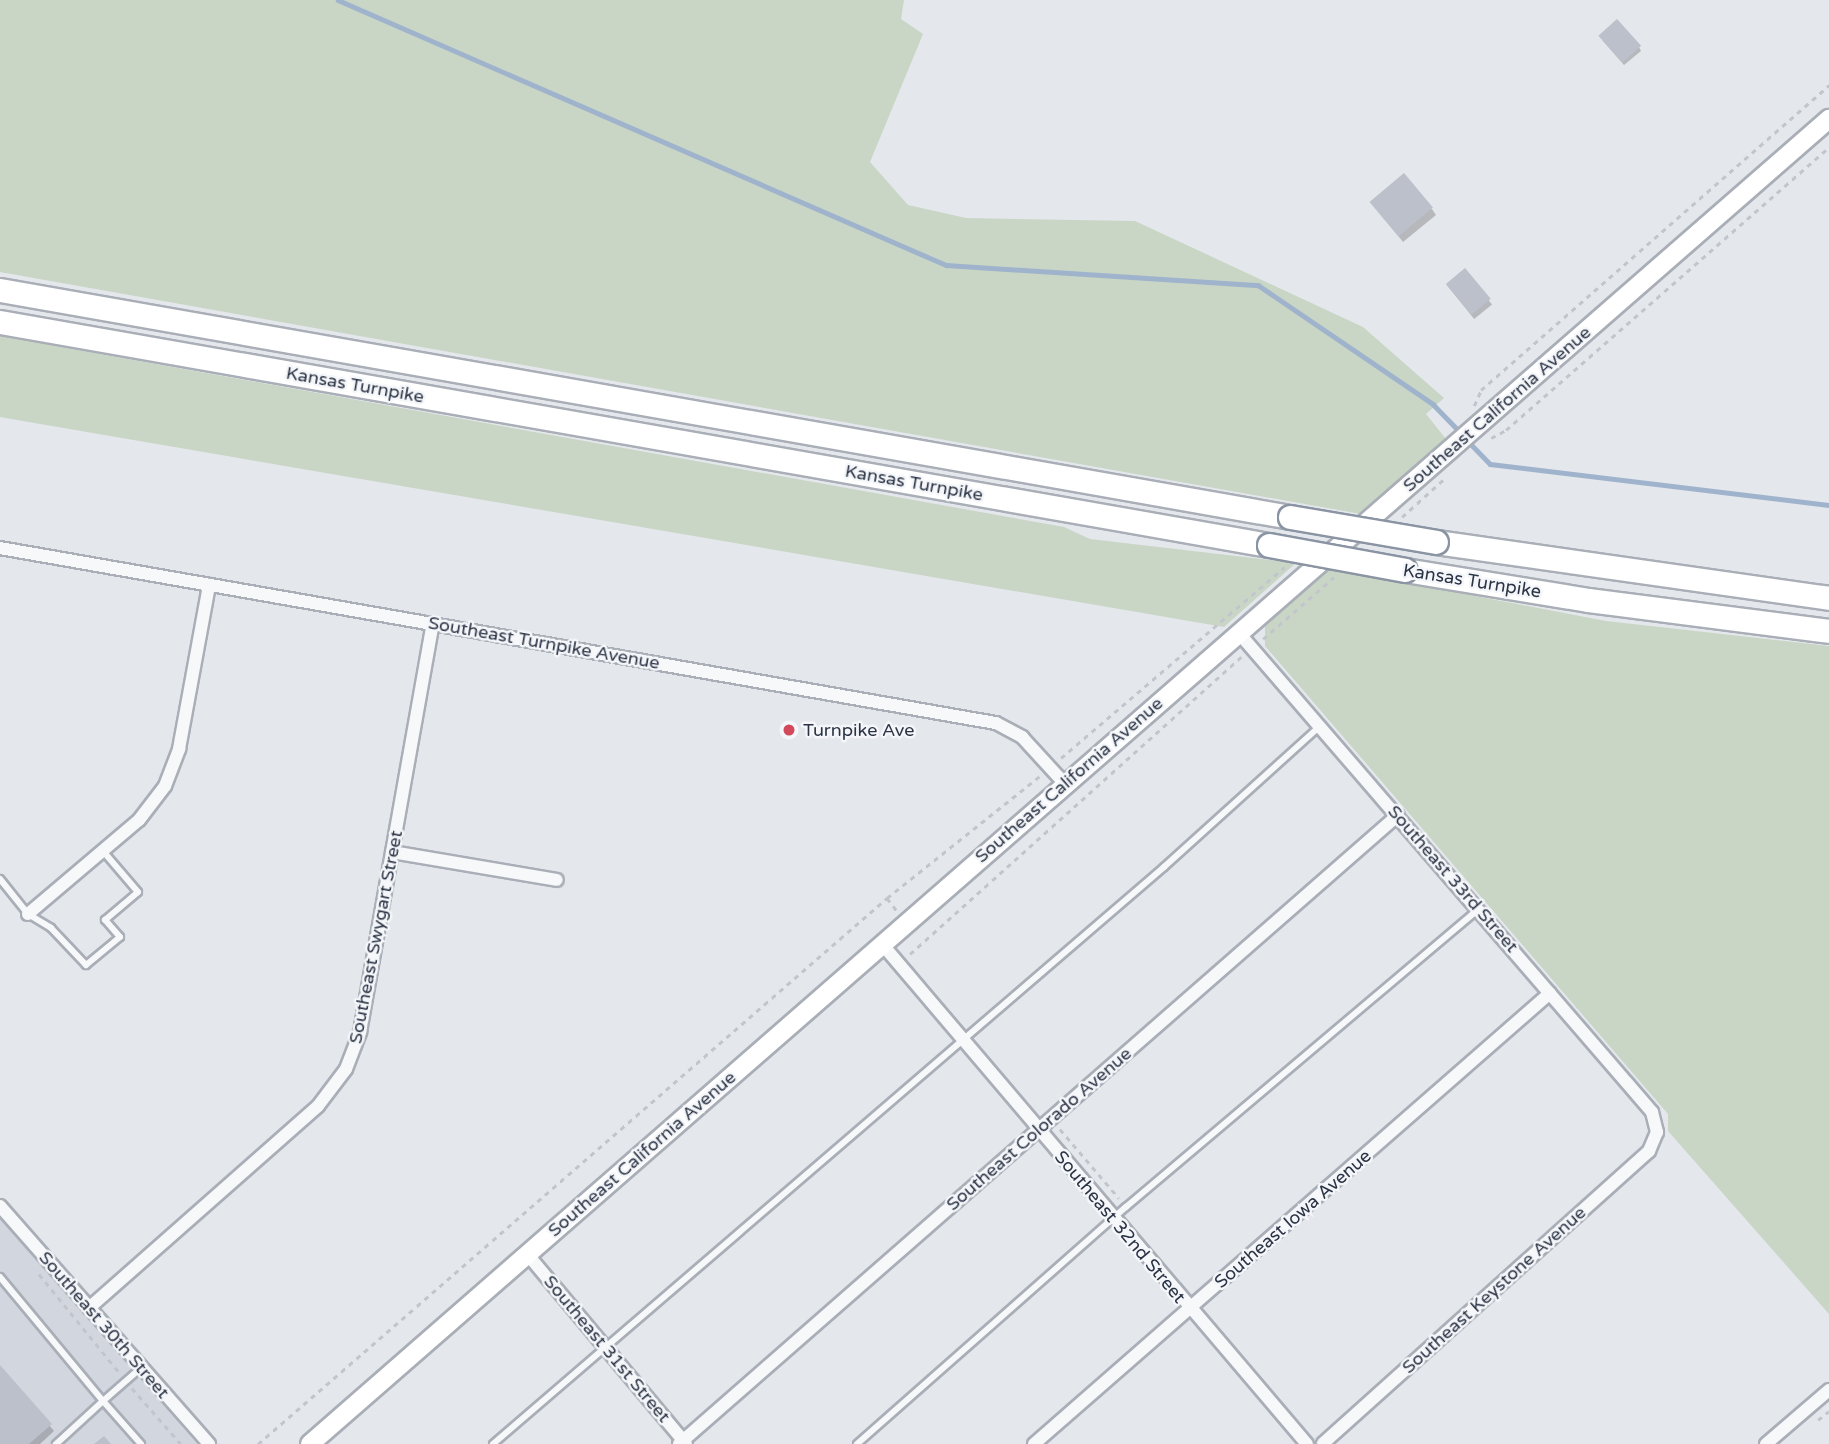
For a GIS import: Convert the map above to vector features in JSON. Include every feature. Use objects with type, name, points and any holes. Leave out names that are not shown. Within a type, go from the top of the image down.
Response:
[{"type":"highway","name":"Kansas Turnpike","points":[[0,290],[1436,542],[1829,598]]},
{"type":"highway","name":"Kansas Turnpike","points":[[0,323],[1405,570],[1614,604],[1829,632]]},
{"type":"main road","name":"Southeast California Avenue","points":[[310,1444],[1829,119]]},
{"type":"street","name":"Southeast Turnpike Avenue","points":[[0,548],[996,723],[1022,737],[1065,784]]},
{"type":"street","points":[[28,914],[153,804],[173,768],[209,584]]},
{"type":"street","name":"Southeast Swygart Street","points":[[89,1308],[334,1087],[360,1032],[433,623]]},
{"type":"street","name":"Southeast 33rd Street","points":[[1238,632],[1321,725],[1652,1112],[1657,1132]]},
{"type":"street","name":"Southeast Colorado Avenue","points":[[683,1443],[1398,815]]},
{"type":"street","points":[[392,852],[557,880]]},
{"type":"street","name":"Southeast 32nd Street","points":[[882,944],[1307,1444]]},
{"type":"street","name":"Southeast Iowa Avenue","points":[[1034,1444],[1550,993]]},
{"type":"street","name":"Southeast Keystone Avenue","points":[[1323,1444],[1649,1151],[1657,1132]]},
{"type":"street","name":"Southeast 30th Street","points":[[0,1206],[209,1444]]},
{"type":"street","name":"Southeast 31st Street","points":[[528,1255],[608,1346],[683,1443]]},
{"type":"street","points":[[1766,1444],[1829,1390]]},
{"type":"lane","points":[[493,1444],[1164,867],[1321,725]]},
{"type":"lane","points":[[0,879],[28,914],[51,928],[86,965],[120,937],[105,920],[138,892],[103,850]]},
{"type":"lane","points":[[858,1444],[1114,1219],[1478,909]]},
{"type":"lane","points":[[0,1277],[141,1444]]},
{"type":"lane","points":[[56,1444],[142,1367]]},
{"type":"path","points":[[1472,409],[1481,390],[1829,85]]},
{"type":"path","points":[[1485,443],[1506,430],[1829,147]]},
{"type":"path","points":[[1398,521],[1448,475]]},
{"type":"path","points":[[258,1444],[887,898],[1050,768],[1295,558]]},
{"type":"path","points":[[925,942],[1337,575]]},
{"type":"path","points":[[38,1271],[55,1298],[181,1444]]},
{"type":"shaded area","points":[[0,1218],[197,1444],[0,1444]]},
{"type":"green space","points":[[0,0],[904,0],[901,19],[923,34],[870,162],[908,205],[966,218],[1135,221],[1363,327],[1444,398],[1426,414],[1446,439],[1361,514],[0,272]]},
{"type":"green space","points":[[0,336],[1064,527],[1090,539],[1296,563],[1224,627],[17,420],[0,417]]},
{"type":"green space","points":[[1329,568],[1606,621],[1829,646],[1829,1314],[1668,1131],[1668,1114],[1265,646],[1265,624]]},
{"type":"building","points":[[1617,19],[1641,46],[1623,62],[1598,36]]},
{"type":"building","points":[[1404,173],[1433,207],[1398,236],[1370,202]]},
{"type":"building","points":[[1465,268],[1491,299],[1472,315],[1446,284]]},
{"type":"building","points":[[0,1365],[52,1424],[29,1444],[0,1444]]},
{"type":"building","points":[[104,1436],[111,1444],[94,1444]]},
{"type":"waterway","points":[[338,0],[946,265],[1258,285],[1433,404],[1461,433]]},
{"type":"waterway","points":[[1467,440],[1490,464],[1829,505]]},
{"type":"place","name":"Turnpike Ave","points":[[789,730]]}]
